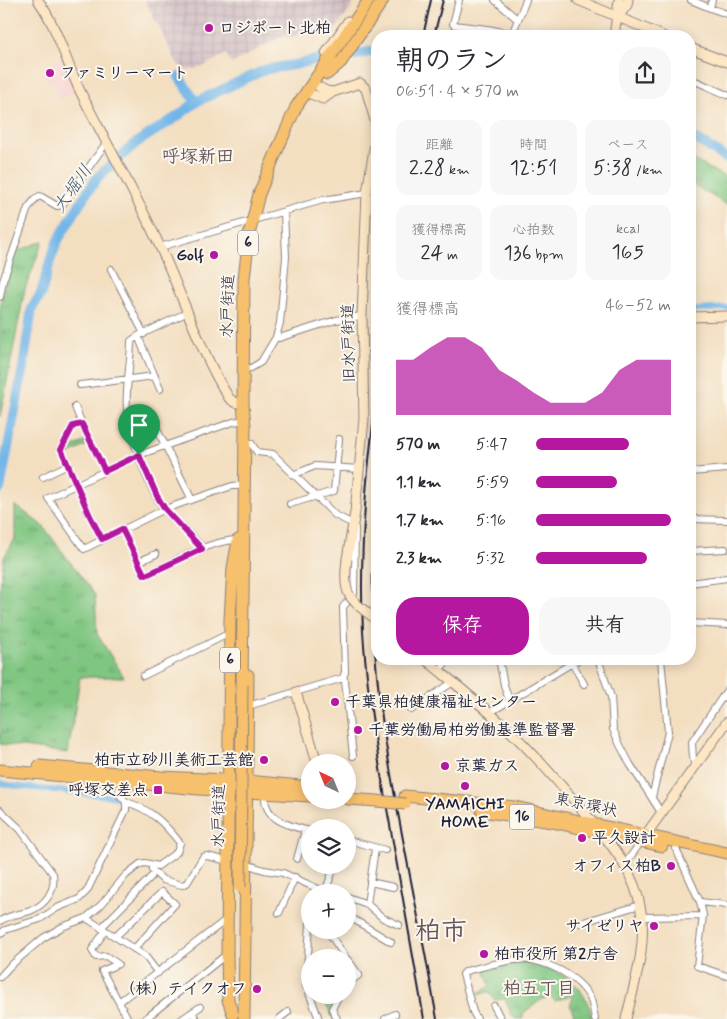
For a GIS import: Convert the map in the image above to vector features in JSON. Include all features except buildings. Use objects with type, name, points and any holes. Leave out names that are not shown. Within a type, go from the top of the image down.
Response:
[{"type":"highway","name":"水戸街道","points":[[235,1018],[239,686],[239,421],[242,404],[244,279],[252,221],[267,173],[296,107],[316,85],[346,39],[368,0]]},
{"type":"highway","name":"水戸街道","points":[[346,39],[377,0]]},
{"type":"highway","points":[[346,39],[383,0]]},
{"type":"highway","name":"水戸街道","points":[[239,686],[246,426],[242,404]]},
{"type":"highway","name":"6","points":[[244,521],[247,535],[249,576],[247,787]]},
{"type":"highway","name":"6","points":[[229,786],[230,633],[233,568],[238,540]]},
{"type":"highway","points":[[0,762],[162,777],[229,786]]},
{"type":"highway","points":[[0,770],[229,786],[301,787]]},
{"type":"highway","points":[[229,786],[228,1000],[235,1018]]},
{"type":"highway","points":[[247,787],[265,794],[301,796]]},
{"type":"highway","points":[[235,1018],[246,864],[247,787]]},
{"type":"highway","name":"東京環状","points":[[356,793],[376,798]]},
{"type":"highway","name":"東京環状","points":[[356,798],[515,807],[593,823],[676,849],[727,860]]},
{"type":"highway","name":"東京環状","points":[[405,800],[485,811],[727,853]]},
{"type":"street","points":[[38,0],[49,18],[72,75],[160,247],[210,364],[226,393],[234,402],[242,404]]},
{"type":"street","points":[[316,85],[321,62],[346,39],[355,12],[363,0]]},
{"type":"street","points":[[459,0],[454,26],[483,30]]},
{"type":"street","points":[[495,0],[517,19]]},
{"type":"street","points":[[513,30],[526,0]]},
{"type":"street","points":[[578,0],[649,30]]},
{"type":"street","points":[[615,30],[619,0]]},
{"type":"street","points":[[618,17],[627,5],[628,0]]},
{"type":"street","points":[[691,0],[727,14]]},
{"type":"street","points":[[710,8],[712,0]]},
{"type":"street","points":[[696,50],[727,62]]},
{"type":"street","points":[[696,80],[727,95]]},
{"type":"street","name":"旧水戸街道","points":[[316,85],[326,91],[333,92],[357,83],[363,84],[371,105]]},
{"type":"street","points":[[0,297],[28,208],[40,196],[57,206],[62,205],[104,146],[108,145]]},
{"type":"street","name":"旧水戸街道","points":[[371,172],[367,193],[362,316],[365,404],[355,512],[344,583],[348,594],[356,604],[371,616]]},
{"type":"street","points":[[160,247],[323,200],[367,193]]},
{"type":"street","points":[[243,369],[251,368],[261,362],[276,337],[280,323],[286,257],[284,212]]},
{"type":"street","points":[[111,269],[141,335],[160,389]]},
{"type":"street","points":[[188,312],[131,341],[127,410],[131,432],[139,455],[157,496],[165,509],[202,549]]},
{"type":"street","points":[[276,337],[278,338],[336,320],[362,316]]},
{"type":"street","points":[[696,317],[727,316]]},
{"type":"street","points":[[80,385],[155,376]]},
{"type":"street","points":[[76,407],[82,424],[105,471]]},
{"type":"street","points":[[239,421],[139,455],[48,498],[84,549],[165,509],[232,486],[239,486]]},
{"type":"street","points":[[82,424],[73,426],[61,449],[102,539]]},
{"type":"street","points":[[157,429],[192,500]]},
{"type":"street","points":[[290,504],[334,491],[339,439]]},
{"type":"street","points":[[245,441],[252,443],[257,452],[273,454],[339,518],[353,524]]},
{"type":"street","points":[[43,476],[68,465]]},
{"type":"street","points":[[293,475],[315,466],[360,469]]},
{"type":"street","points":[[696,472],[727,469]]},
{"type":"street","points":[[353,754],[345,681],[343,678],[345,672],[343,607],[354,594],[355,512]]},
{"type":"street","points":[[696,519],[727,520]]},
{"type":"street","points":[[122,529],[146,575],[202,549],[231,540],[238,540]]},
{"type":"street","points":[[696,551],[725,549]]},
{"type":"street","points":[[138,562],[156,554]]},
{"type":"street","points":[[696,582],[727,578]]},
{"type":"street","points":[[696,623],[727,625]]},
{"type":"street","points":[[143,676],[230,633]]},
{"type":"street","points":[[433,665],[489,713],[536,758],[601,832],[625,864],[640,905],[642,917],[641,950],[626,1019]]},
{"type":"street","points":[[439,670],[443,665]]},
{"type":"street","points":[[500,665],[509,700]]},
{"type":"street","points":[[489,713],[565,665]]},
{"type":"street","points":[[573,665],[584,684]]},
{"type":"street","points":[[600,665],[611,697],[613,729],[616,737],[630,764],[662,814]]},
{"type":"street","points":[[652,797],[668,732],[662,665]]},
{"type":"street","points":[[248,706],[343,678]]},
{"type":"street","points":[[412,710],[453,682]]},
{"type":"street","points":[[697,764],[693,760],[692,742],[727,690]]},
{"type":"street","points":[[296,692],[315,754]]},
{"type":"street","points":[[625,864],[727,722]]},
{"type":"street","points":[[0,977],[43,938],[62,927],[86,918],[102,905],[126,875],[140,864],[145,863],[158,866],[177,852],[180,843],[161,819],[135,804],[126,802],[119,794],[119,790]]},
{"type":"street","points":[[265,794],[265,804],[273,817],[288,826],[301,829]]},
{"type":"street","points":[[0,934],[5,930],[40,919],[57,908],[79,899],[87,892],[109,843],[119,827],[126,810],[126,802]]},
{"type":"street","points":[[0,810],[20,829],[53,874],[54,883],[49,896],[32,910],[10,915],[0,921]]},
{"type":"street","points":[[356,843],[385,850]]},
{"type":"street","points":[[367,904],[376,849]]},
{"type":"street","points":[[676,849],[700,902],[703,916],[697,966],[727,976]]},
{"type":"street","points":[[298,859],[301,851]]},
{"type":"street","points":[[152,865],[152,870],[163,880],[182,885],[187,883],[203,857],[207,856],[228,861]]},
{"type":"street","points":[[246,864],[294,877],[306,884]]},
{"type":"street","points":[[128,1019],[102,971],[118,964],[106,956],[96,957],[92,950],[103,930],[151,877]]},
{"type":"street","points":[[279,913],[294,877]]},
{"type":"street","points":[[370,882],[393,887]]},
{"type":"street","points":[[115,938],[162,892],[175,904],[134,949]]},
{"type":"street","points":[[356,901],[367,904],[383,918],[399,925]]},
{"type":"street","points":[[700,902],[727,905]]},
{"type":"street","points":[[580,923],[640,905]]},
{"type":"street","points":[[642,917],[703,916]]},
{"type":"street","points":[[86,918],[145,956],[158,973]]},
{"type":"street","points":[[120,1002],[227,919]]},
{"type":"street","points":[[356,921],[391,942]]},
{"type":"street","points":[[309,939],[306,985],[319,1019]]},
{"type":"street","points":[[145,1019],[227,954]]},
{"type":"street","points":[[477,1019],[464,980],[463,974],[466,970],[526,959],[535,960],[567,974],[586,992],[591,1000],[595,1019]]},
{"type":"street","points":[[334,1004],[332,1009],[337,1019]]},
{"type":"street","points":[[494,1006],[501,1019]]},
{"type":"street","points":[[182,1019],[200,1007]]},
{"type":"street","points":[[192,1012],[196,1019]]},
{"type":"street","points":[[279,1019],[288,1012]]},
{"type":"street","points":[[386,1019],[395,1014]]},
{"type":"shaded area","points":[[145,0],[355,0],[350,10],[332,33],[319,35],[309,28],[290,38],[284,35],[231,64],[226,54],[204,66],[189,70],[184,69],[177,63]]},
{"type":"shaded area","points":[[62,57],[74,91],[59,100],[51,81],[48,82],[43,68]]},
{"type":"green space","points":[[696,161],[727,178],[727,205],[696,187]]},
{"type":"green space","points":[[43,241],[25,289],[0,417],[0,308],[5,282],[15,252]]},
{"type":"green space","points":[[89,439],[92,443],[65,456],[63,452]]},
{"type":"green space","points":[[15,505],[43,526],[95,595],[97,634],[124,677],[80,677],[68,753],[0,744],[0,587],[4,557],[15,539]]},
{"type":"green space","points":[[531,960],[571,981],[584,996],[592,1019],[569,1019],[574,1015],[570,1005],[572,995],[555,1001],[550,996],[523,1013],[523,1019],[515,1019],[505,999],[495,1000],[487,992],[479,995],[478,993],[490,986],[485,973],[486,968],[510,962]]},
{"type":"green space","points":[[326,1004],[335,1004],[333,1019]]},
{"type":"waterway","name":"大堀川","points":[[0,489],[23,368],[32,308],[41,294],[58,240],[98,177],[136,143],[196,102],[249,77],[267,69],[327,57],[350,56],[371,52]]},
{"type":"waterway","points":[[179,77],[196,102]]},
{"type":"waterway","name":"大堀川","points":[[696,139],[727,159]]},
{"type":"waterway","points":[[696,310],[727,308]]},
{"type":"waterway","points":[[0,783],[117,797]]},
{"type":"railway","points":[[424,30],[431,0]]},
{"type":"railway","points":[[436,30],[443,0]]},
{"type":"railway","points":[[371,439],[362,569],[363,631],[367,680],[377,753],[424,1019]]},
{"type":"railway","points":[[376,665],[389,766],[437,1019]]},
{"type":"place","name":"ロジポート北柏","points":[[209,28]]},
{"type":"place","name":"ファミリーマート","points":[[50,73]]},
{"type":"place","name":"Golf","points":[[214,255]]},
{"type":"place","name":"千葉県柏健康福祉センター","points":[[335,702]]},
{"type":"place","name":"千葉労働局柏労働基準監督署","points":[[358,730]]},
{"type":"place","name":"柏市立砂川美術工芸館","points":[[264,760]]},
{"type":"place","name":"京葉ガス","points":[[445,766]]},
{"type":"place","name":"YAMAICHI HOME","points":[[465,786]]},
{"type":"place","name":"呼塚交差点","points":[[158,790]]},
{"type":"place","name":"平久設計","points":[[582,838]]},
{"type":"place","name":"オフィス柏B","points":[[671,866]]},
{"type":"place","name":"サイゼリヤ","points":[[654,926]]},
{"type":"place","name":"柏市役所 第2庁舎","points":[[484,954]]},
{"type":"place","name":"（株）テイクオフ","points":[[257,989]]},
{"type":"district","name":"呼塚新田","points":[[198,157]]},
{"type":"district","name":"柏市","points":[[441,932]]},
{"type":"district","name":"柏五丁目","points":[[539,989]]},
{"type":"route","points":[[82,424],[105,471],[139,455],[157,496],[165,509],[202,547],[202,549],[146,575],[122,529],[102,539],[61,449],[73,426],[82,424]]}]
